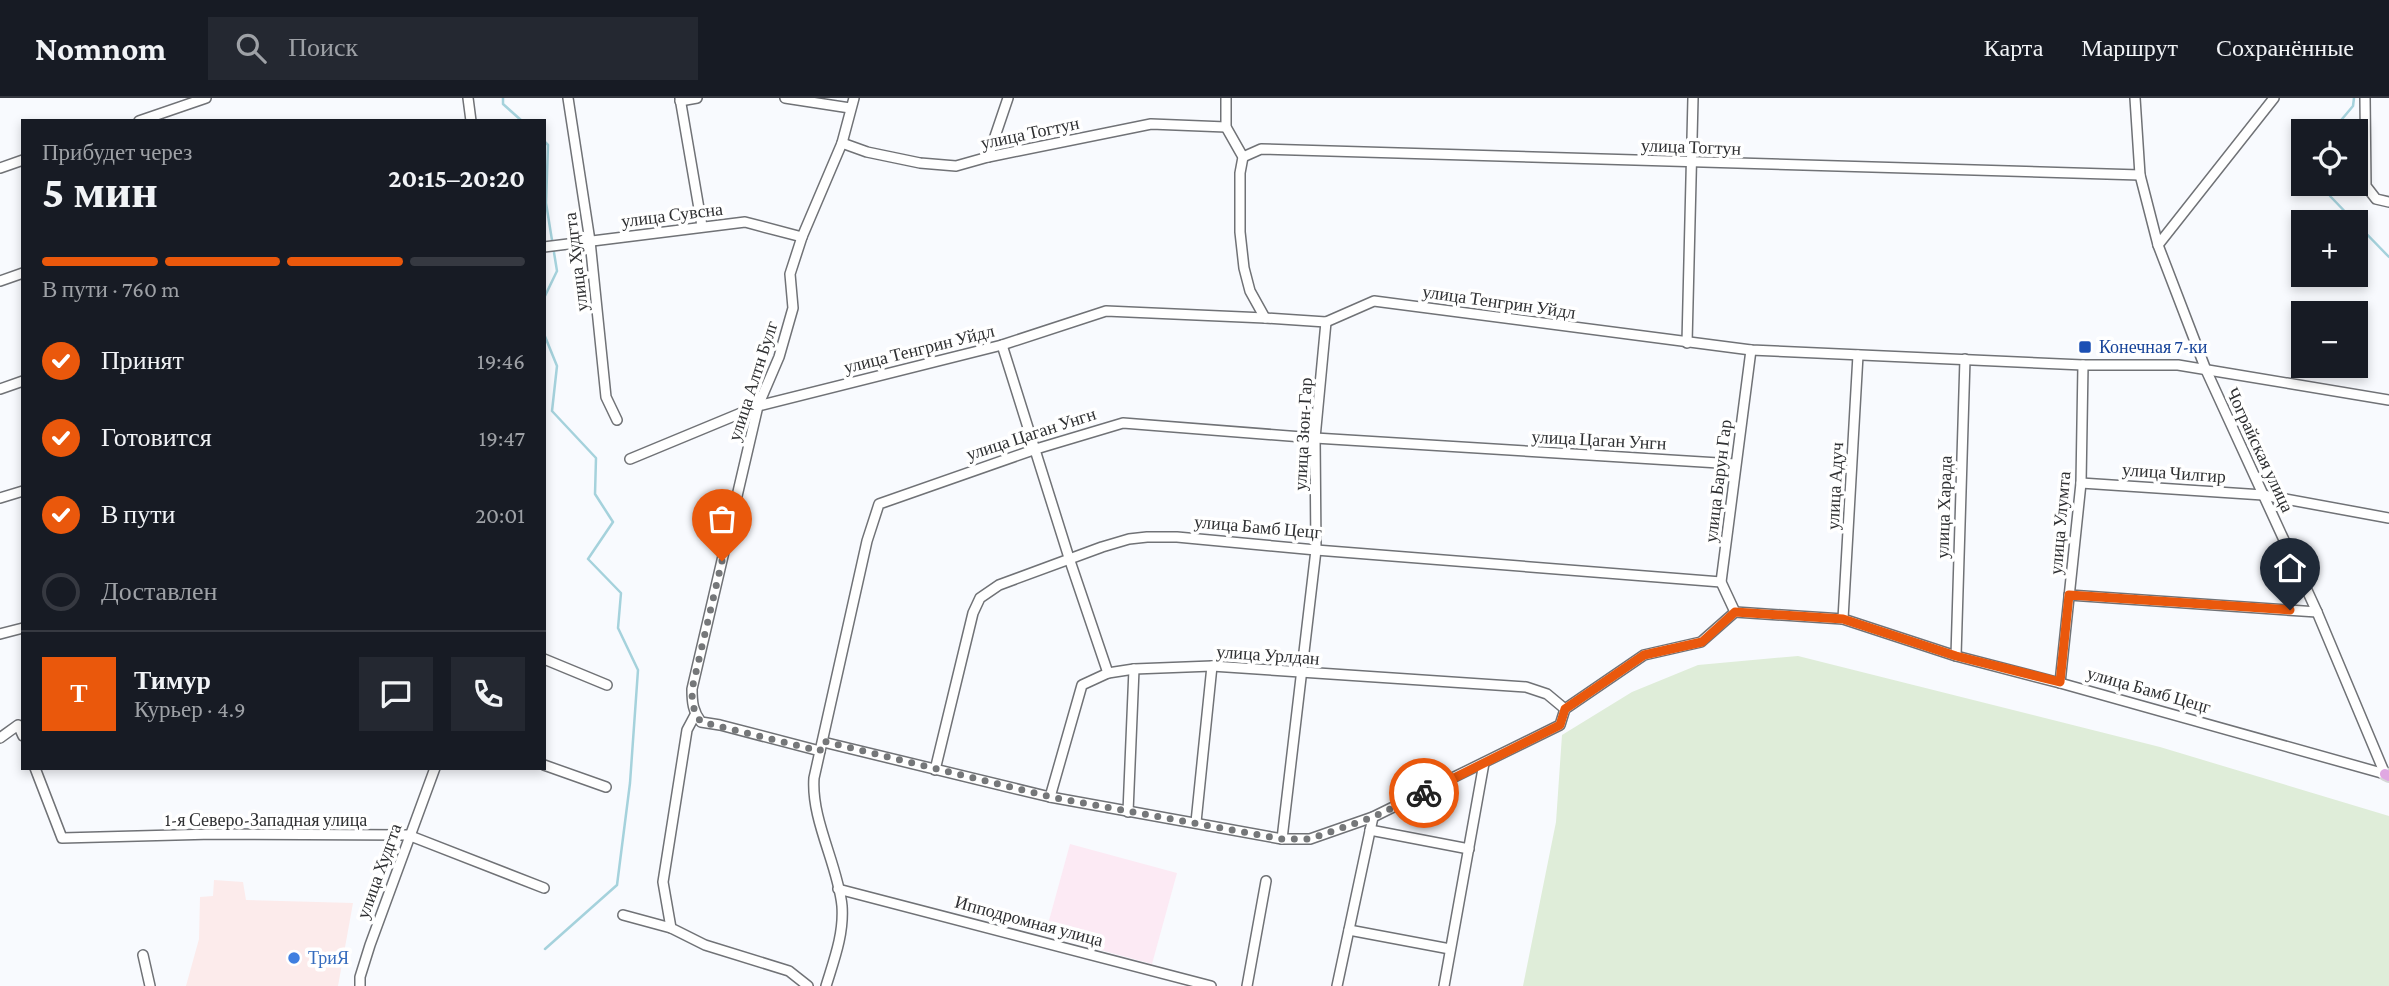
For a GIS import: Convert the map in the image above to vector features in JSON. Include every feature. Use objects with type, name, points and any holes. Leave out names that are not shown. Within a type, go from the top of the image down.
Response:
[{"type":"street","points":[[145,119],[206,98]]},
{"type":"street","points":[[468,98],[470,119]]},
{"type":"street","name":"улица Худгта","points":[[568,98],[590,241],[606,397],[617,420]]},
{"type":"street","points":[[697,98],[680,99],[702,226]]},
{"type":"street","points":[[785,98],[852,103]]},
{"type":"street","points":[[988,157],[1008,98]]},
{"type":"street","points":[[1226,98],[1226,127],[1243,157],[1240,173],[1240,232],[1244,268],[1250,291],[1265,318]]},
{"type":"street","points":[[1687,343],[1693,98]]},
{"type":"street","name":"Чограйская улица","points":[[2136,98],[2140,175],[2158,246],[2206,370],[2317,612],[2387,775]]},
{"type":"street","points":[[2158,246],[2274,98]]},
{"type":"street","points":[[2365,98],[2366,186],[2376,199],[2389,202]]},
{"type":"street","name":"улица Алтн Булг","points":[[671,928],[663,882],[687,730],[695,715],[692,689],[758,406],[779,357],[793,307],[790,274],[802,237],[842,143],[852,103]]},
{"type":"street","name":"улица Тогтун","points":[[842,143],[867,152],[956,166],[1151,124],[1226,127]]},
{"type":"street","name":"улица Тогтун","points":[[1243,157],[1261,149],[2140,175]]},
{"type":"street","points":[[0,168],[21,161]]},
{"type":"street","name":"улица Сувсна","points":[[546,247],[745,222],[802,237]]},
{"type":"street","points":[[0,281],[21,274]]},
{"type":"street","name":"улица Тенгрин Уйдл","points":[[630,459],[758,406],[1002,345],[1106,312],[1326,322],[1374,301],[1751,350],[2083,365],[2178,365],[2389,400]]},
{"type":"street","name":"улица Зюн-Гар","points":[[1282,839],[1316,551],[1315,438],[1326,322]]},
{"type":"street","points":[[1002,345],[1108,673]]},
{"type":"street","name":"улица Барун Гар","points":[[1721,582],[1751,350]]},
{"type":"street","name":"улица Адуч","points":[[1843,619],[1858,355]]},
{"type":"street","name":"улица Харада","points":[[1956,656],[1965,359]]},
{"type":"street","name":"улица Улумта","points":[[2060,682],[2081,484],[2083,365]]},
{"type":"street","points":[[0,389],[21,382]]},
{"type":"street","name":"улица Цаган Унгн","points":[[826,986],[842,934],[842,902],[813,789],[867,541],[879,504],[1036,449],[1123,423],[1315,438],[1735,464]]},
{"type":"street","name":"улица Чилгир","points":[[2081,484],[2263,495],[2389,518]]},
{"type":"street","points":[[0,498],[21,492]]},
{"type":"street","name":"улица Бамб Цецг","points":[[935,770],[973,613],[980,598],[999,585],[1111,544],[1147,537],[1177,537],[1316,551],[1721,582]]},
{"type":"street","points":[[695,715],[701,722],[1051,797],[1282,839],[1310,839],[1373,817],[1560,725],[1565,709],[1644,655],[1702,642],[1735,612],[1721,582]]},
{"type":"street","points":[[2069,595],[2317,612]]},
{"type":"street","name":"улица Бамб Цецг","points":[[1735,612],[1843,619],[1956,656],[2060,682],[2387,775]]},
{"type":"street","points":[[0,634],[21,629]]},
{"type":"street","points":[[546,660],[607,685]]},
{"type":"street","points":[[1196,822],[1212,666]]},
{"type":"street","name":"улица Урлдан","points":[[1051,797],[1082,684],[1108,673],[1134,669],[1212,666],[1526,687],[1547,694],[1565,709]]},
{"type":"street","points":[[1128,812],[1134,669]]},
{"type":"street","points":[[0,738],[21,725]]},
{"type":"street","points":[[1444,986],[1484,764]]},
{"type":"street","points":[[546,766],[606,787]]},
{"type":"street","name":"1-я Северо-Западная улица","points":[[36,770],[62,838],[213,834],[408,835],[544,888]]},
{"type":"street","name":"улица Худгта","points":[[360,986],[360,977],[370,945],[408,835],[434,770]]},
{"type":"street","points":[[1337,986],[1373,817]]},
{"type":"street","points":[[1370,830],[1469,849]]},
{"type":"street","points":[[1247,986],[1266,881]]},
{"type":"street","name":"Ипподромная улица","points":[[838,889],[1211,986]]},
{"type":"street","points":[[623,915],[671,928],[705,945],[789,971],[808,986]]},
{"type":"street","points":[[1349,930],[1450,950]]},
{"type":"street","points":[[143,955],[150,986]]},
{"type":"shaded area","points":[[1070,844],[1177,873],[1152,964],[1045,935]]},
{"type":"shaded area","points":[[214,880],[243,882],[246,900],[353,903],[338,986],[186,986],[199,939],[200,897],[213,896]]},
{"type":"green space","points":[[1798,656],[2160,747],[2389,816],[2389,986],[1523,986],[1556,822],[1562,735],[1632,692],[1698,665]]},
{"type":"waterway","points":[[503,98],[503,104],[520,119]]},
{"type":"waterway","points":[[2342,119],[2353,106],[2354,98]]},
{"type":"waterway","points":[[546,143],[546,203]]},
{"type":"waterway","points":[[2330,196],[2343,210]]},
{"type":"waterway","points":[[546,203],[557,271],[546,294]]},
{"type":"waterway","points":[[2368,235],[2389,257]]},
{"type":"waterway","points":[[545,949],[617,885],[630,783],[638,670],[618,628],[621,593],[588,559],[613,522],[595,494],[596,458],[552,411],[557,366],[546,339]]},
{"type":"way so far","points":[[722,561],[692,689],[692,704],[695,715],[701,722],[820,751],[823,741],[1051,797],[1282,839],[1310,839],[1373,817],[1424,793]]},
{"type":"place","name":"Конечная 7-ки","points":[[2085,347]]},
{"type":"place","name":"ТриЯ","points":[[294,958]]},
{"type":"route","points":[[1424,793],[1560,725],[1565,709],[1644,655],[1702,642],[1735,612],[1843,619],[1956,656],[2060,682],[2069,595],[2290,610]]}]
